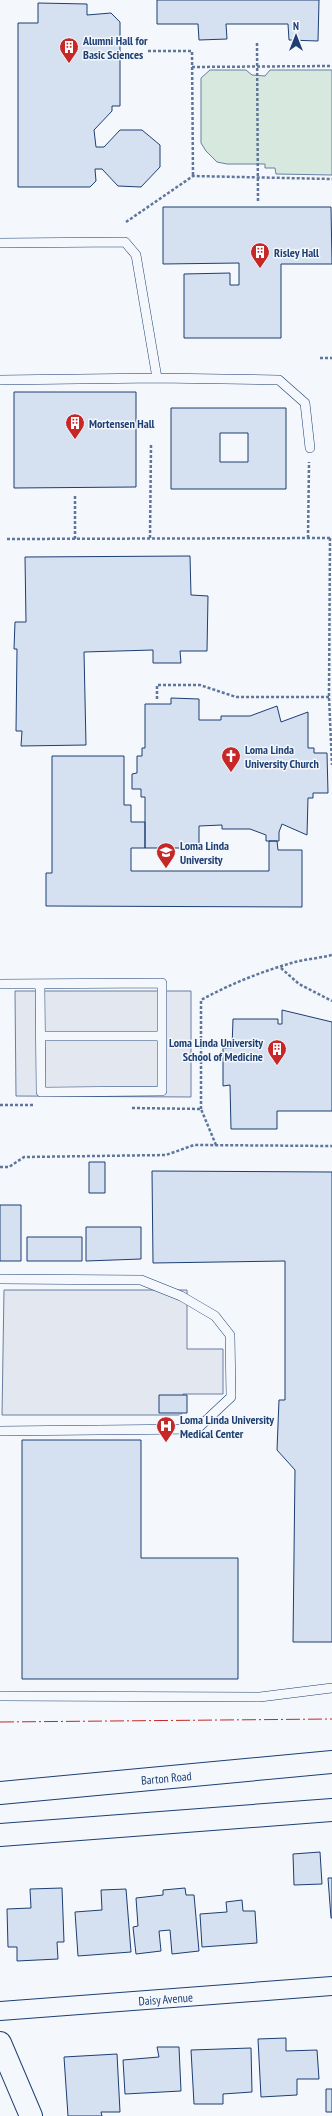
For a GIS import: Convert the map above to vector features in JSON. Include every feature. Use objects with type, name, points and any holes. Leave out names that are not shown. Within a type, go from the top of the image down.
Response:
[{"type":"main road","name":"Barton Road","points":[[0,1793],[332,1762]]},
{"type":"main road","points":[[0,1835],[332,1810]]},
{"type":"main road","points":[[0,2043],[31,2116]]},
{"type":"street","name":"Daisy Avenue","points":[[0,2011],[332,1986]]},
{"type":"lane","points":[[0,243],[125,242],[136,255],[156,378]]},
{"type":"lane","points":[[0,380],[156,378],[279,380],[305,403],[310,448]]},
{"type":"lane","points":[[0,984],[162,983],[162,1091],[41,1092],[40,984]]},
{"type":"lane","points":[[41,1036],[162,1036]]},
{"type":"lane","points":[[0,1279],[141,1280],[181,1296],[214,1316],[230,1336],[230,1397],[197,1429],[0,1430]]},
{"type":"lane","points":[[0,1696],[260,1697],[332,1688]]},
{"type":"path","points":[[257,43],[258,203]]},
{"type":"path","points":[[148,51],[192,51],[193,176]]},
{"type":"path","points":[[192,67],[332,66]]},
{"type":"path","points":[[126,222],[193,176],[332,178]]},
{"type":"path","points":[[320,358],[332,358]]},
{"type":"path","points":[[150,538],[151,446]]},
{"type":"path","points":[[308,538],[310,448]]},
{"type":"path","points":[[74,496],[75,539]]},
{"type":"path","points":[[7,539],[331,538],[329,697],[332,764]]},
{"type":"path","points":[[157,699],[157,685],[200,685],[236,697],[329,697]]},
{"type":"path","points":[[216,1145],[201,1109],[201,1000],[227,986],[281,967],[332,955]]},
{"type":"path","points":[[281,967],[299,984],[332,1001]]},
{"type":"path","points":[[0,1105],[39,1106]]},
{"type":"path","points":[[125,1108],[201,1109]]},
{"type":"path","points":[[0,1166],[9,1167],[24,1157],[166,1155],[194,1145],[332,1146]]},
{"type":"shaded area","points":[[210,70],[246,70],[252,75],[265,76],[270,70],[332,70],[332,175],[276,174],[275,168],[265,168],[265,164],[227,164],[217,162],[206,151],[201,143],[201,78]]},
{"type":"shaded area","points":[[15,991],[191,991],[191,1097],[16,1096]]},
{"type":"shaded area","points":[[4,1290],[187,1290],[187,1349],[223,1349],[223,1394],[183,1394],[181,1415],[2,1415]]},
{"type":"building","points":[[157,0],[319,0],[318,41],[289,40],[288,24],[226,24],[227,39],[199,40],[198,24],[157,24]]},
{"type":"building","name":"Alumni Hall for Basic Sciences","points":[[38,3],[87,4],[87,15],[111,13],[120,22],[120,106],[112,106],[112,111],[94,130],[96,147],[104,147],[120,130],[142,130],[160,145],[160,167],[141,187],[118,186],[102,169],[95,169],[96,181],[90,187],[18,187],[18,23],[38,23]]},
{"type":"building","name":"Risley Hall","points":[[163,207],[331,207],[332,264],[281,264],[281,338],[184,338],[184,274],[230,273],[230,285],[239,285],[239,263],[163,264]]},
{"type":"building","name":"Mortensen Hall","points":[[14,392],[136,392],[136,487],[14,488]]},
{"type":"building","points":[[171,408],[286,408],[286,489],[171,489]],"holes":[[[220,433],[248,433],[248,462],[220,462]]]},
{"type":"building","points":[[190,556],[191,595],[208,596],[207,651],[180,651],[181,663],[153,663],[153,650],[84,652],[86,745],[21,746],[22,731],[16,731],[17,649],[14,649],[15,622],[26,622],[25,557]]},
{"type":"building","name":"Loma Linda University Church","points":[[171,698],[199,699],[199,720],[221,720],[221,716],[250,716],[277,706],[281,722],[308,712],[308,748],[314,748],[314,753],[327,753],[328,793],[313,793],[313,798],[308,798],[307,835],[282,824],[279,832],[279,841],[266,841],[266,835],[250,829],[222,829],[222,825],[199,826],[199,848],[145,848],[145,797],[141,797],[141,789],[132,789],[132,774],[137,773],[137,756],[142,756],[142,748],[145,748],[145,704],[171,704]]},
{"type":"building","points":[[52,756],[124,756],[124,805],[131,805],[131,822],[145,822],[145,848],[131,848],[131,871],[269,871],[269,841],[277,841],[278,850],[302,850],[302,907],[46,906],[46,873],[52,873]]},
{"type":"building","name":"Loma Linda University School of Medicine","points":[[282,1010],[332,1022],[332,1111],[277,1111],[277,1129],[231,1129],[230,1085],[223,1086],[223,1048],[232,1048],[233,1019],[278,1019],[278,1024],[282,1024]]},
{"type":"building","points":[[89,1162],[105,1162],[105,1193],[89,1193]]},
{"type":"building","points":[[152,1171],[332,1172],[332,1642],[293,1642],[295,1470],[277,1450],[279,1400],[285,1400],[285,1261],[153,1263]]},
{"type":"building","points":[[0,1205],[21,1205],[21,1261],[0,1261]]},
{"type":"building","points":[[86,1227],[141,1227],[141,1259],[86,1261]]},
{"type":"building","points":[[27,1237],[82,1237],[82,1261],[27,1261]]},
{"type":"building","points":[[159,1395],[187,1395],[187,1413],[159,1413]]},
{"type":"building","points":[[22,1440],[141,1440],[141,1558],[238,1558],[238,1679],[22,1679]]},
{"type":"building","points":[[320,1852],[322,1884],[294,1885],[293,1854]]},
{"type":"building","points":[[328,1878],[332,1878],[332,1918],[331,1918]]},
{"type":"building","points":[[62,1888],[64,1942],[57,1942],[58,1959],[17,1961],[17,1947],[8,1947],[7,1909],[31,1908],[30,1889]]},
{"type":"building","points":[[185,1888],[186,1895],[194,1895],[199,1951],[172,1954],[170,1930],[159,1931],[161,1951],[136,1954],[133,1927],[138,1926],[136,1898],[163,1895],[163,1890]]},
{"type":"building","points":[[126,1889],[131,1952],[78,1956],[75,1912],[102,1910],[101,1890]]},
{"type":"building","points":[[242,1900],[243,1911],[255,1911],[257,1943],[202,1947],[200,1914],[227,1912],[226,1902]]},
{"type":"building","points":[[286,2038],[286,2051],[317,2050],[319,2079],[297,2079],[297,2095],[261,2097],[258,2039]]},
{"type":"building","points":[[157,2047],[179,2047],[181,2091],[125,2094],[123,2060],[159,2057]]},
{"type":"building","points":[[251,2048],[252,2092],[223,2094],[223,2104],[194,2104],[191,2050]]},
{"type":"building","points":[[117,2054],[120,2112],[101,2112],[102,2116],[68,2116],[64,2057]]},
{"type":"building","points":[[326,2089],[332,2089],[332,2112],[326,2112]]},
{"type":"power","points":[[0,1722],[332,1719]]},
{"type":"place","name":"Alumni Hall for Basic Sciences","points":[[69,64]]},
{"type":"place","name":"Risley Hall","points":[[260,269]]},
{"type":"place","name":"Mortensen Hall","points":[[75,440]]},
{"type":"place","name":"Loma Linda University Church","points":[[231,773]]},
{"type":"place","name":"Loma Linda University","points":[[166,869]]},
{"type":"place","name":"Loma Linda University School of Medicine","points":[[277,1066]]},
{"type":"place","name":"Loma Linda University Medical Center","points":[[166,1443]]}]
